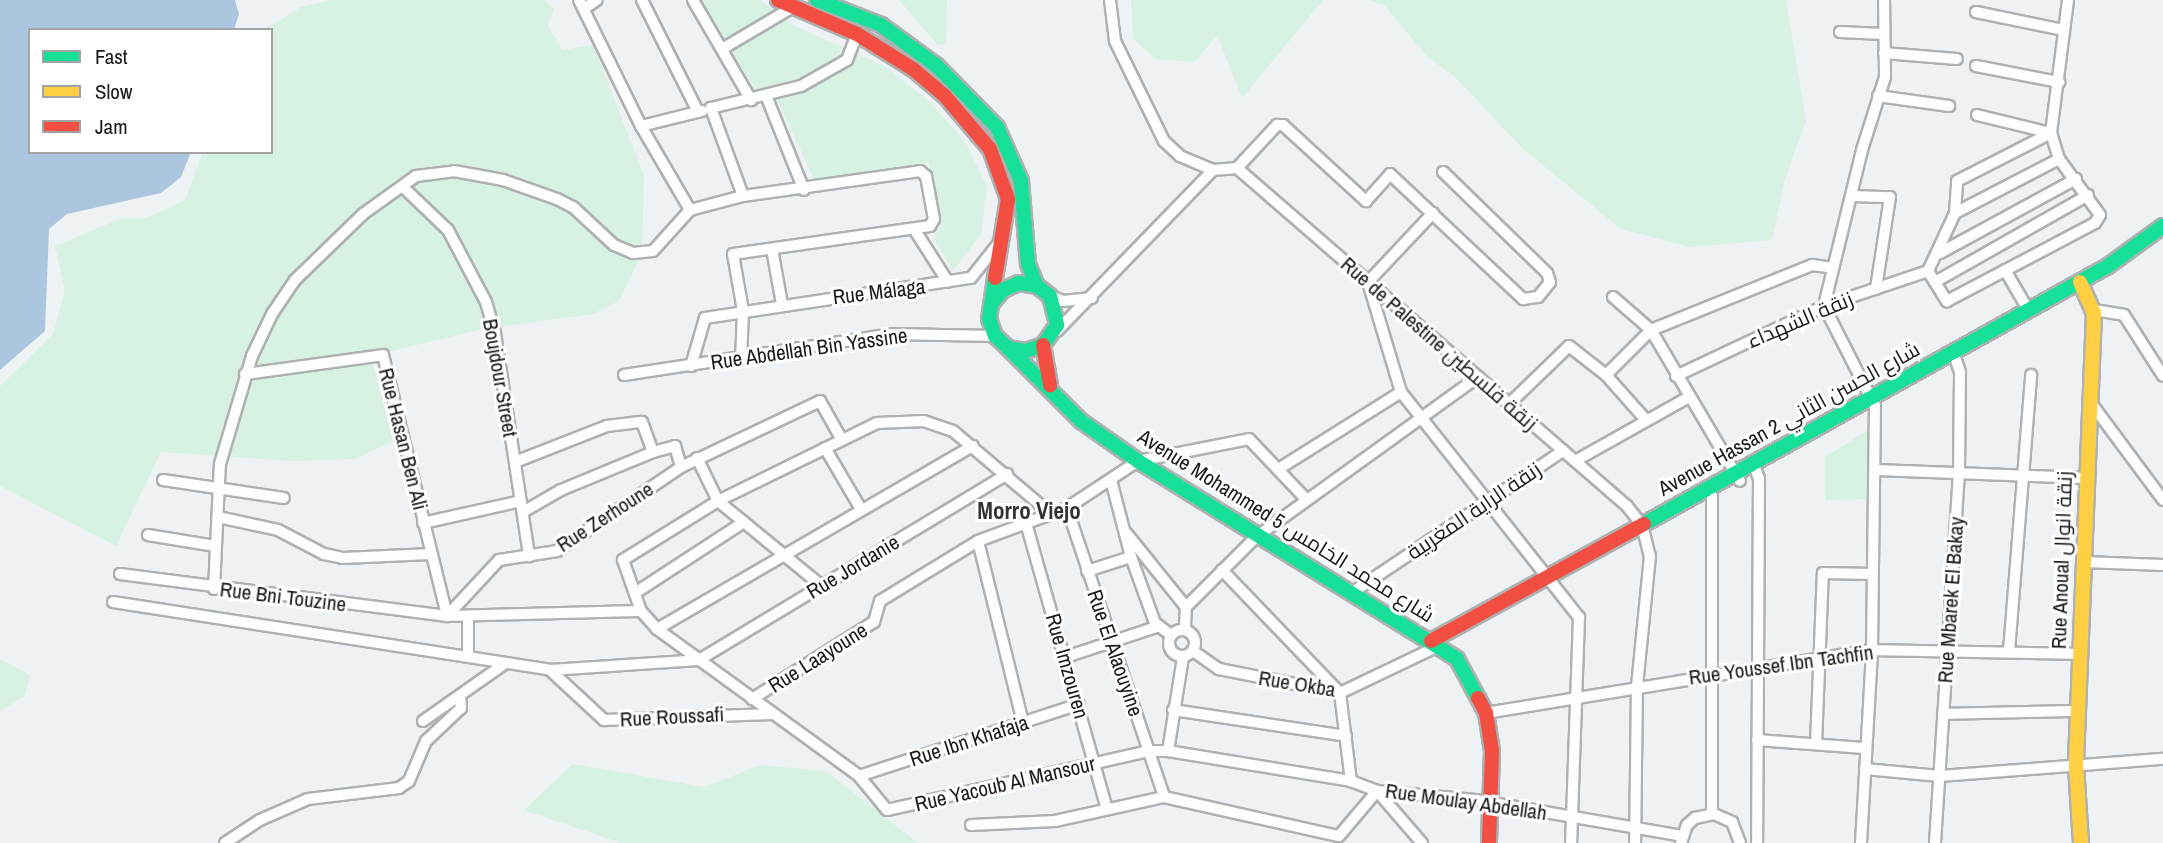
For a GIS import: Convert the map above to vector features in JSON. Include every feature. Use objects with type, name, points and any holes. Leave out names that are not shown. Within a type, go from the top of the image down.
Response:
[{"type":"street","points":[[597,0],[582,4],[642,126],[690,210]]},
{"type":"street","points":[[642,0],[698,112]]},
{"type":"street","points":[[693,0],[751,100]]},
{"type":"street","points":[[778,0],[857,34],[913,69],[945,96],[990,149],[1001,171],[1008,199],[989,319],[995,336],[1008,348],[1026,351],[1047,341],[1092,298],[1213,170],[1224,166],[1237,168],[1278,125],[1283,125],[1366,201],[1390,174],[1523,299],[1531,301],[1546,289],[1547,273],[1534,257],[1443,172]]},
{"type":"street","points":[[817,0],[881,25],[937,66],[997,127],[1021,181],[1028,264],[1037,285],[1063,301],[1092,298]]},
{"type":"street","points":[[1110,0],[1115,41],[1164,141],[1180,156],[1213,170]]},
{"type":"street","points":[[1861,843],[1864,748],[1872,650],[1875,470],[1873,399],[1824,306],[1862,150],[1885,78],[1884,0]]},
{"type":"street","points":[[2051,133],[1957,181],[1955,213],[1940,253],[1928,271],[1947,301],[2095,223],[2100,215],[2088,195],[2059,159],[2051,133],[2068,0]]},
{"type":"street","points":[[722,49],[793,7]]},
{"type":"street","points":[[1976,12],[2064,30]]},
{"type":"street","points":[[1840,32],[1883,34]]},
{"type":"street","points":[[642,126],[711,108],[767,98],[801,86],[847,60],[857,34]]},
{"type":"street","points":[[1884,53],[1957,59]]},
{"type":"street","points":[[1976,66],[2059,82]]},
{"type":"street","points":[[1878,96],[1949,106]]},
{"type":"street","points":[[767,98],[804,190]]},
{"type":"street","points":[[711,108],[743,196]]},
{"type":"street","points":[[1977,115],[2051,133]]},
{"type":"street","points":[[1955,213],[2059,159]]},
{"type":"street","name":"Rue de Palestine زنقة فلسطين","points":[[1237,168],[1575,461],[1644,529]]},
{"type":"street","points":[[214,589],[220,464],[246,374],[272,314],[295,280],[363,214],[402,187],[433,171],[503,180],[573,207],[614,245],[633,253],[653,251],[690,210],[743,196],[804,190],[920,171],[926,176],[934,219],[916,232],[733,254],[743,311],[741,360]]},
{"type":"street","points":[[1940,253],[2076,179]]},
{"type":"street","name":"Boujdour Street","points":[[402,187],[448,230],[486,302],[529,556]]},
{"type":"street","points":[[1934,282],[2088,195]]},
{"type":"street","points":[[1852,196],[1890,197],[1876,289]]},
{"type":"street","points":[[1433,213],[1368,282],[1401,392],[1579,617],[1571,843]]},
{"type":"street","name":"Avenue Hassan 2 شارع الحسن الثاني","points":[[1954,355],[2029,311],[2081,286],[2163,226]]},
{"type":"street","points":[[916,232],[948,282]]},
{"type":"street","name":"Avenue Hassan 2 شارع الحسن الثاني","points":[[1435,643],[2081,286],[2163,236]]},
{"type":"street","name":"Rue Málaga","points":[[691,366],[705,318],[782,304],[971,278],[999,244]]},
{"type":"street","points":[[772,249],[782,304]]},
{"type":"street","points":[[1606,375],[1651,330],[1812,265],[1833,268]]},
{"type":"street","points":[[2005,270],[2029,311]]},
{"type":"street","name":"زنقة الشهداء","points":[[1676,376],[1824,306],[1928,271]]},
{"type":"street","points":[[992,303],[1003,290],[1019,283],[1037,285]]},
{"type":"street","name":"Rue Anoual زنقة انوال","points":[[2081,286],[2094,310],[2076,766],[2081,843]]},
{"type":"street","points":[[1050,385],[1047,341],[1058,312],[1051,296]]},
{"type":"street","points":[[1614,297],[1651,330],[1737,477]]},
{"type":"street","points":[[2094,310],[2124,315],[2163,376]]},
{"type":"street","name":"Rue Abdellah Bin Yassine","points":[[624,375],[741,360],[891,334],[995,336]]},
{"type":"street","name":"Avenue Mohammed 5 شارع محمد الخامس","points":[[1008,348],[1050,385],[1081,421],[1138,461],[1256,537],[1435,643],[1457,659],[1486,713],[1492,751],[1489,843]]},
{"type":"street","points":[[1508,404],[1564,348],[1575,348],[1606,375],[1645,419]]},
{"type":"street","name":"Rue Hasan Ben Ali","points":[[246,374],[383,355],[447,616]]},
{"type":"street","name":"Rue Mbarek El Bakay","points":[[1935,843],[1959,471],[1961,372],[1954,355]]},
{"type":"street","points":[[2009,652],[2031,375]]},
{"type":"street","points":[[1186,607],[1256,537],[1478,377]]},
{"type":"street","points":[[1280,468],[1401,392]]},
{"type":"street","points":[[1575,461],[1645,419],[1689,397]]},
{"type":"street","name":"Rue Zerhoune","points":[[447,616],[499,560],[557,551],[681,467],[820,401],[842,440]]},
{"type":"street","points":[[2091,403],[2163,500]]},
{"type":"street","points":[[859,776],[657,629],[641,611],[623,560],[718,501],[877,423],[924,421],[953,431],[1051,514]]},
{"type":"street","points":[[515,462],[607,426],[642,422],[653,452]]},
{"type":"street","points":[[1138,461],[1249,439],[1280,468],[1306,499]]},
{"type":"street","points":[[423,523],[522,507],[653,452],[675,446],[681,467]]},
{"type":"street","points":[[657,629],[973,446]]},
{"type":"street","points":[[825,449],[861,509]]},
{"type":"street","name":"زنقة الراية المغربية","points":[[1350,594],[1563,451]]},
{"type":"street","points":[[697,458],[718,501],[822,586]]},
{"type":"street","name":"Rue Laayoune","points":[[752,699],[874,622],[880,601],[978,541],[1067,508],[1138,461]]},
{"type":"street","points":[[1756,467],[1757,843]]},
{"type":"street","points":[[1875,470],[1959,471],[2086,478]]},
{"type":"street","name":"Rue Jordanie","points":[[699,660],[1007,474]]},
{"type":"street","name":"Avenue Hassan 2 شارع الحسن الثاني","points":[[1644,529],[1712,496],[1737,477]]},
{"type":"street","points":[[163,480],[284,498]]},
{"type":"street","points":[[1111,480],[1130,557],[1158,626],[1171,635]]},
{"type":"street","points":[[1712,496],[1712,814]]},
{"type":"street","name":"Rue El Alaouyine","points":[[1067,508],[1110,643],[1164,797]]},
{"type":"street","points":[[218,517],[278,530],[324,554],[344,558],[431,554]]},
{"type":"street","points":[[635,593],[744,522]]},
{"type":"street","name":"Rue Imzouren","points":[[1026,523],[1107,809]]},
{"type":"street","points":[[1635,843],[1637,687],[1650,556],[1644,529]]},
{"type":"street","points":[[1124,531],[1186,607],[1185,631]]},
{"type":"street","points":[[148,535],[215,547]]},
{"type":"street","points":[[978,541],[1023,723]]},
{"type":"street","points":[[1087,571],[1130,557]]},
{"type":"street","points":[[2084,562],[2163,565]]},
{"type":"street","points":[[1222,570],[1340,693],[1351,781]]},
{"type":"street","points":[[1816,744],[1823,573],[1872,574]]},
{"type":"street","name":"Rue Bni Touzine","points":[[120,574],[214,589],[447,616],[641,611]]},
{"type":"street","points":[[113,601],[550,670],[699,660]]},
{"type":"street","points":[[468,616],[468,655]]},
{"type":"street","points":[[1066,657],[1158,626]]},
{"type":"street","points":[[1171,635],[1185,631]]},
{"type":"street","points":[[1168,751],[1173,710],[1194,638],[1185,631]]},
{"type":"street","points":[[1171,635],[1170,648],[1188,654]]},
{"type":"street","name":"Rue Okba","points":[[1188,654],[1219,669],[1340,693],[1435,643]]},
{"type":"street","name":"Rue Youssef Ibn Tachfin","points":[[1486,713],[1758,665],[1872,650],[2079,654]]},
{"type":"street","points":[[423,721],[504,664]]},
{"type":"street","name":"Rue Roussafi","points":[[550,670],[604,720],[773,714]]},
{"type":"street","points":[[225,843],[260,820],[308,799],[399,788],[409,781],[426,741],[461,708],[460,696]]},
{"type":"street","name":"Rue Ibn Khafaja","points":[[859,776],[1079,704]]},
{"type":"street","points":[[1173,710],[1346,736]]},
{"type":"street","points":[[1943,714],[2078,711]]},
{"type":"street","points":[[1757,740],[1864,748]]},
{"type":"street","name":"Rue Yacoub Al Mansour","points":[[859,776],[887,810],[1149,751],[1168,751]]},
{"type":"street","name":"Rue Moulay Abdellah","points":[[1168,751],[1351,781],[1377,791],[1490,803],[1635,827],[1681,839]]},
{"type":"street","points":[[1865,769],[1940,776],[2163,759]]},
{"type":"street","points":[[971,825],[1055,821],[1164,797],[1342,840],[1377,791],[1422,843]]},
{"type":"street","points":[[1681,839],[1695,818],[1712,814],[1732,822],[1741,843]]},
{"type":"green space","points":[[332,0],[544,0],[554,9],[548,26],[562,50],[593,45],[644,175],[642,254],[619,301],[593,314],[478,330],[371,356],[393,441],[356,459],[291,461],[161,452],[116,546],[0,486],[0,386],[53,334],[65,291],[55,246],[122,218],[147,218],[185,200],[202,154],[273,154],[273,28],[267,28],[301,7]]},
{"type":"green space","points":[[701,0],[760,0],[793,25],[886,67],[929,101],[966,143],[987,187],[981,234],[953,271],[934,239],[941,223],[929,162],[815,181],[774,93],[755,89]]},
{"type":"green space","points":[[899,0],[947,0],[946,42],[939,46]]},
{"type":"green space","points":[[1131,0],[1323,0],[1242,98],[1217,35],[1195,62],[1155,59],[1133,38]]},
{"type":"green space","points":[[1369,0],[1786,0],[1806,121],[1785,179],[1772,240],[1689,247],[1621,229],[1523,149],[1457,79],[1427,56],[1384,5]]},
{"type":"green space","points":[[1873,427],[1869,499],[1825,500],[1825,457]]},
{"type":"green space","points":[[0,659],[30,675],[25,696],[0,711]]},
{"type":"green space","points":[[573,764],[705,787],[760,765],[826,771],[918,843],[621,843],[524,810]]},
{"type":"water","points":[[0,0],[235,0],[239,14],[235,28],[28,28],[28,154],[190,154],[181,177],[161,193],[67,214],[49,229],[45,331],[0,370]]},
{"type":"traffic: fast","points":[[817,0],[881,25],[937,66],[997,127],[1021,181],[1028,264],[1037,286]]},
{"type":"traffic: fast","points":[[1644,524],[2108,266],[2163,226]]},
{"type":"traffic: fast","points":[[992,303],[1003,290],[1019,283],[1037,286],[1050,296],[1057,325],[1043,345],[1026,351],[1008,348],[995,336],[989,319],[995,278]]},
{"type":"traffic: fast","points":[[1008,348],[1081,421],[1138,461],[1457,659],[1478,698]]},
{"type":"traffic: slow","points":[[2080,282],[2094,313],[2076,766],[2081,843]]},
{"type":"traffic: jam","points":[[778,0],[857,34],[913,69],[945,96],[990,149],[1008,199],[995,278]]},
{"type":"traffic: jam","points":[[1043,345],[1050,385]]},
{"type":"traffic: jam","points":[[1431,641],[1644,524]]},
{"type":"traffic: jam","points":[[1478,698],[1486,713],[1492,751],[1489,843]]},
{"type":"district","name":"Morro Viejo","points":[[1029,511]]}]
